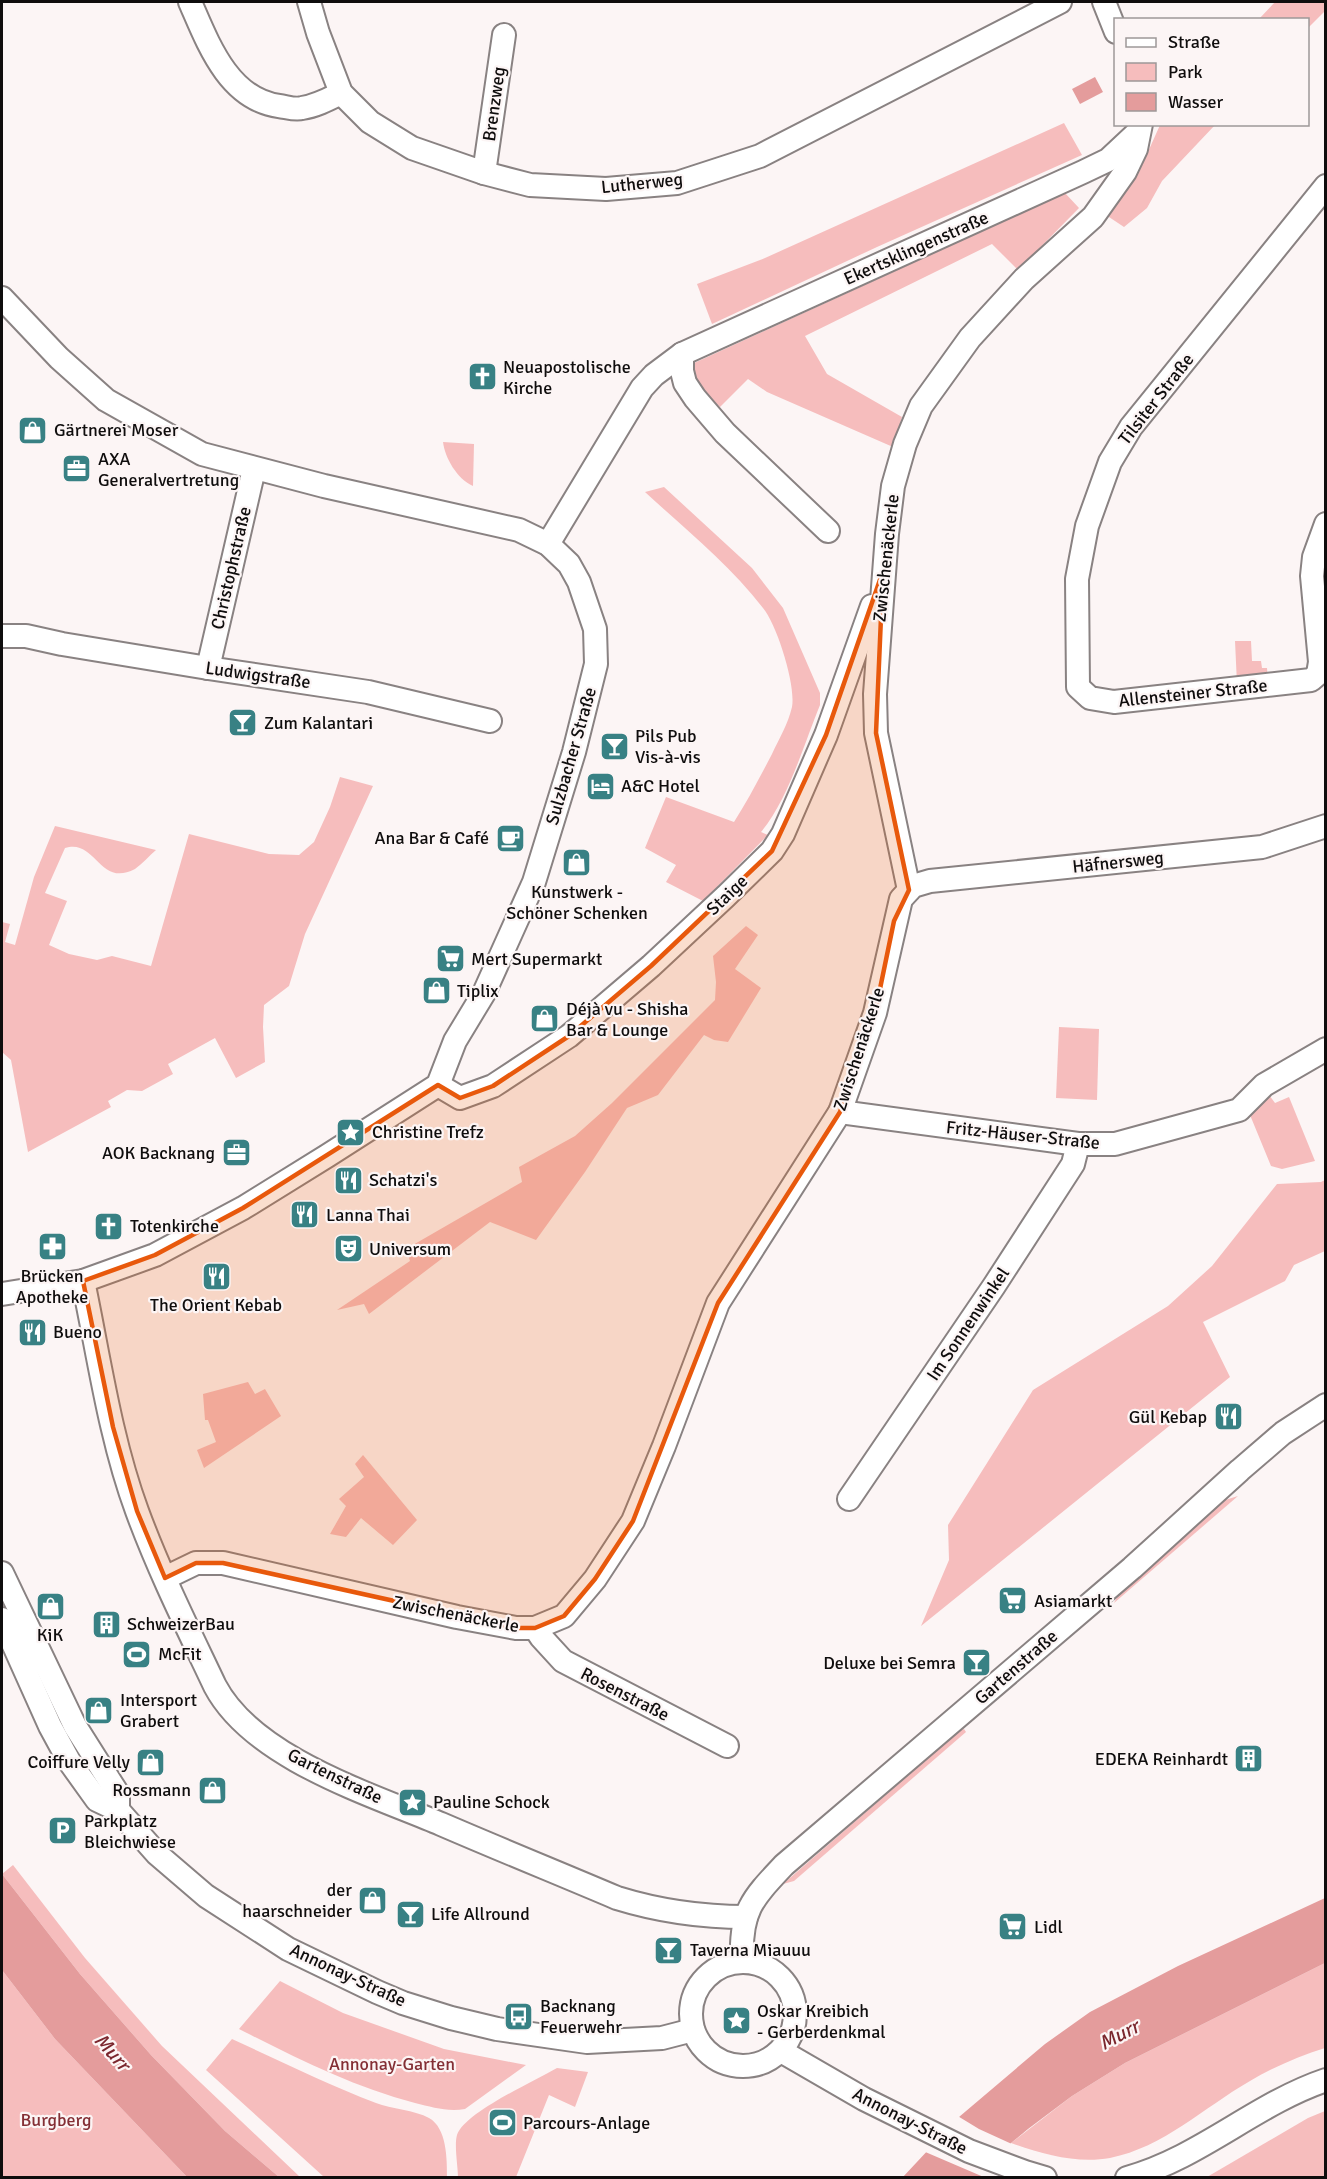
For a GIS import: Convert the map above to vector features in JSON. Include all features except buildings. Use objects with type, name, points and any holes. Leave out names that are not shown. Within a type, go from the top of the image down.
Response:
[{"type":"street","points":[[190,2],[209,46],[224,69],[242,89],[269,104],[300,109],[341,93]]},
{"type":"street","name":"Lutherweg","points":[[309,2],[341,93],[370,122],[412,148],[484,173],[530,185],[606,189],[676,183],[760,156],[1060,2]]},
{"type":"street","points":[[1104,2],[1114,27]]},
{"type":"street","name":"Brenzweg","points":[[484,173],[504,35]]},
{"type":"street","name":"Ekertsklingenstraße","points":[[548,544],[642,388],[654,375],[681,354],[1108,160],[1142,126]]},
{"type":"street","name":"Zwischenäckerle","points":[[165,1578],[196,1563],[223,1563],[457,1617],[516,1628],[535,1628],[564,1616],[595,1579],[633,1521],[718,1303],[840,1112],[875,1013],[901,900],[909,890],[876,733],[875,693],[893,486],[905,444],[921,406],[970,338],[1024,279],[1093,217],[1125,172],[1136,149],[1142,126]]},
{"type":"street","name":"Tilsiter Straße","points":[[1078,687],[1077,579],[1087,526],[1110,462],[1131,427],[1326,186]]},
{"type":"street","name":"Sulzbacher Straße","points":[[2,298],[59,358],[106,400],[202,454],[254,469],[519,530],[548,544],[569,564],[579,582],[596,629],[596,664],[574,752],[534,882],[484,993],[455,1041],[438,1085]]},
{"type":"street","points":[[681,354],[686,383],[695,398],[725,434],[828,531]]},
{"type":"street","name":"Christophstraße","points":[[208,668],[254,469]]},
{"type":"street","name":"Allensteiner Straße","points":[[1078,687],[1090,698],[1114,702],[1311,680],[1318,674],[1320,662],[1312,576],[1314,556],[1326,524]]},
{"type":"street","name":"Staige","points":[[438,1085],[460,1098],[493,1086],[569,1036],[651,966],[772,850],[783,834],[826,735],[863,636],[884,571]]},
{"type":"street","name":"Ludwigstraße","points":[[2,624],[26,636]]},
{"type":"street","name":"Ludwigstraße","points":[[2,636],[26,636],[208,668],[368,692],[490,721]]},
{"type":"street","name":"Häfnersweg","points":[[909,890],[918,884],[930,881],[1262,848],[1326,826]]},
{"type":"street","name":"Fritz-Häuser-Straße","points":[[840,1112],[1078,1144],[1115,1144],[1239,1110],[1264,1085],[1326,1049]]},
{"type":"street","points":[[2,1294],[83,1281],[154,1255],[243,1208],[438,1085]]},
{"type":"street","name":"Im Sonnenwinkel","points":[[849,1500],[994,1286],[1073,1164],[1078,1144]]},
{"type":"street","name":"Gartenstraße","points":[[83,1281],[113,1427],[137,1511],[165,1578],[223,1701],[258,1736],[313,1770],[617,1898],[645,1907],[720,1917],[746,1917]]},
{"type":"street","name":"Gartenstraße","points":[[742,1960],[742,1929],[746,1917],[757,1893],[784,1865],[1132,1568],[1283,1433],[1326,1404]]},
{"type":"street","name":"Annonay-Straße","points":[[2,1573],[75,1725],[118,1794],[118,1810]]},
{"type":"street","name":"Annonay-Straße","points":[[2,1619],[50,1726],[69,1761],[97,1800],[118,1810],[157,1854],[206,1896],[288,1948],[403,2003],[497,2029],[587,2042],[662,2038],[693,2030]]},
{"type":"street","name":"Rosenstraße","points":[[535,1628],[540,1637],[563,1661],[726,1746]]},
{"type":"street","points":[[742,1960],[766,1967],[777,1974],[790,1991],[794,2001],[795,2021],[789,2039],[782,2051],[757,2065],[740,2066],[724,2063],[710,2054],[699,2042],[693,2030],[691,2013],[693,1999],[700,1983],[722,1966],[742,1960]]},
{"type":"street","name":"Annonay-Straße","points":[[782,2051],[864,2099],[977,2154],[1035,2175]]},
{"type":"street","points":[[1127,2178],[1160,2167],[1194,2151],[1260,2110],[1293,2093],[1326,2080]]},
{"type":"highlighted area","points":[[883,571],[876,733],[909,890],[894,921],[875,1013],[840,1112],[718,1303],[633,1521],[595,1579],[564,1616],[535,1628],[516,1628],[223,1563],[196,1563],[165,1578],[137,1511],[113,1427],[83,1281],[155,1255],[243,1208],[438,1085],[460,1098],[493,1086],[569,1036],[651,966],[772,851],[826,735]]},
{"type":"green space","points":[[1275,2],[1325,2],[1325,11],[1309,27],[1309,18],[1260,18]]},
{"type":"green space","points":[[1064,123],[1082,155],[712,324],[697,284],[765,258]]},
{"type":"green space","points":[[1160,126],[1214,126],[1162,181],[1147,208],[1124,227],[1106,215],[1139,172]]},
{"type":"green space","points":[[1065,193],[1079,208],[1018,270],[992,244],[805,336],[827,374],[902,417],[893,447],[767,392],[748,379],[720,407],[698,382],[692,364]]},
{"type":"green space","points":[[443,442],[474,444],[473,486],[467,483],[453,467],[446,455]]},
{"type":"green space","points":[[664,487],[752,568],[783,608],[820,693],[820,705],[795,771],[771,819],[761,832],[768,835],[703,901],[666,882],[676,865],[645,848],[666,797],[734,822],[783,731],[792,707],[791,685],[774,628],[763,608],[722,562],[645,492]]},
{"type":"green space","points":[[1235,641],[1251,641],[1252,661],[1261,661],[1262,668],[1267,668],[1268,682],[1237,684]]},
{"type":"green space","points":[[340,777],[373,786],[305,934],[289,986],[264,1005],[265,1062],[236,1078],[215,1038],[168,1064],[173,1074],[142,1091],[127,1090],[108,1101],[111,1107],[28,1152],[11,1060],[2,1052],[2,922],[10,924],[5,942],[15,945],[34,877],[55,826],[156,850],[135,869],[123,873],[105,868],[84,850],[75,847],[65,848],[45,893],[67,901],[49,945],[69,954],[97,960],[112,956],[151,966],[189,834],[269,854],[299,855],[314,842],[330,807]]},
{"type":"green space","points":[[746,926],[758,935],[735,969],[761,988],[728,1042],[714,1040],[704,1035],[658,1095],[627,1108],[536,1240],[490,1222],[369,1314],[364,1304],[337,1310],[410,1261],[406,1249],[522,1182],[519,1167],[575,1136],[612,1103],[715,1000],[716,982],[713,956]]},
{"type":"green space","points":[[1059,1027],[1099,1029],[1097,1100],[1056,1098]]},
{"type":"green space","points":[[1267,1092],[1275,1103],[1289,1097],[1315,1161],[1282,1169],[1271,1166],[1250,1115]]},
{"type":"green space","points":[[1325,1180],[1325,1251],[1294,1265],[1285,1281],[1203,1322],[1230,1377],[921,1626],[949,1560],[948,1525],[1033,1390],[1168,1306],[1212,1266],[1277,1184]]},
{"type":"green space","points":[[248,1382],[255,1394],[265,1389],[281,1416],[204,1468],[197,1450],[216,1442],[208,1420],[205,1420],[203,1394]]},
{"type":"green space","points":[[363,1455],[417,1520],[393,1545],[361,1518],[346,1537],[330,1534],[346,1506],[339,1499],[364,1477],[355,1464]]},
{"type":"green space","points":[[1238,1496],[1114,1603],[1120,1591],[1225,1500]]},
{"type":"green space","points":[[964,1729],[966,1732],[794,1881],[783,1884],[959,1731]]},
{"type":"green space","points":[[13,1865],[85,1958],[162,2046],[300,2177],[279,2177],[225,2131],[151,2055],[80,1974],[2,1874]]},
{"type":"green space","points":[[1325,1963],[1325,2048],[1287,2062],[1259,2076],[1166,2136],[1130,2153],[1098,2160],[1072,2159],[1011,2143],[1072,2096],[1125,2063]]},
{"type":"green space","name":"Burgberg","points":[[2,1970],[55,2039],[187,2177],[2,2177]]},
{"type":"green space","name":"Annonay-Garten","points":[[280,1981],[343,2013],[444,2049],[526,2065],[465,2109],[452,2110],[434,2107],[369,2089],[303,2061],[239,2029]]},
{"type":"green space","points":[[232,2039],[358,2096],[429,2118],[443,2136],[447,2177],[324,2177],[206,2070]]},
{"type":"green space","name":"Parcours-Anlage","points":[[557,2068],[588,2072],[575,2107],[549,2095],[516,2177],[458,2177],[456,2139],[463,2126],[486,2107]]},
{"type":"green space","points":[[1325,2111],[1325,2177],[1207,2177],[1308,2118]]},
{"type":"water","points":[[1095,77],[1103,92],[1080,104],[1072,89]]},
{"type":"water","name":"Murr","points":[[2,1874],[80,1974],[151,2055],[225,2131],[279,2177],[187,2177],[55,2039],[2,1970]]},
{"type":"water","name":"Murr","points":[[1325,1898],[1325,1963],[1125,2063],[1072,2096],[1011,2143],[982,2177],[902,2178],[959,2117],[1045,2044],[1090,2012],[1178,1966]]},
{"type":"pier","points":[[956,2115],[979,2129],[1014,2145],[986,2178],[923,2151]]},
{"type":"place","name":"Neuapostolische Kirche","points":[[482,377]]},
{"type":"place","name":"Gärtnerei Moser","points":[[33,430]]},
{"type":"place","name":"AXA Generalvertretung","points":[[77,469]]},
{"type":"place","name":"Zum Kalantari","points":[[243,723]]},
{"type":"place","name":"Pils Pub Vis-à-vis","points":[[614,746]]},
{"type":"place","name":"A&C Hotel","points":[[600,786]]},
{"type":"place","name":"Ana Bar & Café","points":[[510,838]]},
{"type":"place","name":"Kunstwerk - Schöner Schenken","points":[[577,863]]},
{"type":"place","name":"Mert Supermarkt","points":[[450,959]]},
{"type":"place","name":"Tiplix","points":[[436,991]]},
{"type":"place","name":"Déjà vu - Shisha Bar & Lounge","points":[[545,1019]]},
{"type":"place","name":"Christine Trefz","points":[[351,1132]]},
{"type":"place","name":"AOK Backnang","points":[[236,1153]]},
{"type":"place","name":"Schatzi's","points":[[348,1180]]},
{"type":"place","name":"Lanna Thai","points":[[305,1215]]},
{"type":"place","name":"Totenkirche","points":[[109,1226]]},
{"type":"place","name":"Brücken Apotheke","points":[[52,1247]]},
{"type":"place","name":"Universum","points":[[348,1249]]},
{"type":"place","name":"The Orient Kebab","points":[[216,1276]]},
{"type":"place","name":"Bueno","points":[[32,1332]]},
{"type":"place","name":"Gül Kebap","points":[[1228,1417]]},
{"type":"place","name":"Asiamarkt","points":[[1013,1601]]},
{"type":"place","name":"KiK","points":[[50,1606]]},
{"type":"place","name":"SchweizerBau","points":[[106,1624]]},
{"type":"place","name":"McFit","points":[[137,1654]]},
{"type":"place","name":"Deluxe bei Semra","points":[[977,1663]]},
{"type":"place","name":"Intersport Grabert","points":[[99,1710]]},
{"type":"place","name":"EDEKA Reinhardt","points":[[1249,1759]]},
{"type":"place","name":"Coiffure Velly","points":[[151,1762]]},
{"type":"place","name":"Rossmann","points":[[212,1790]]},
{"type":"place","name":"Pauline Schock","points":[[412,1802]]},
{"type":"place","name":"Parkplatz Bleichwiese","points":[[63,1831]]},
{"type":"place","name":"der haarschneider","points":[[373,1900]]},
{"type":"place","name":"Life Allround","points":[[410,1914]]},
{"type":"place","name":"Lidl","points":[[1013,1927]]},
{"type":"place","name":"Taverna Miauuu","points":[[669,1950]]},
{"type":"place","name":"Backnang Feuerwehr","points":[[519,2016]]},
{"type":"place","name":"Oskar Kreibich - Gerberdenkmal","points":[[736,2021]]},
{"type":"place","name":"Parcours-Anlage","points":[[502,2123]]}]
